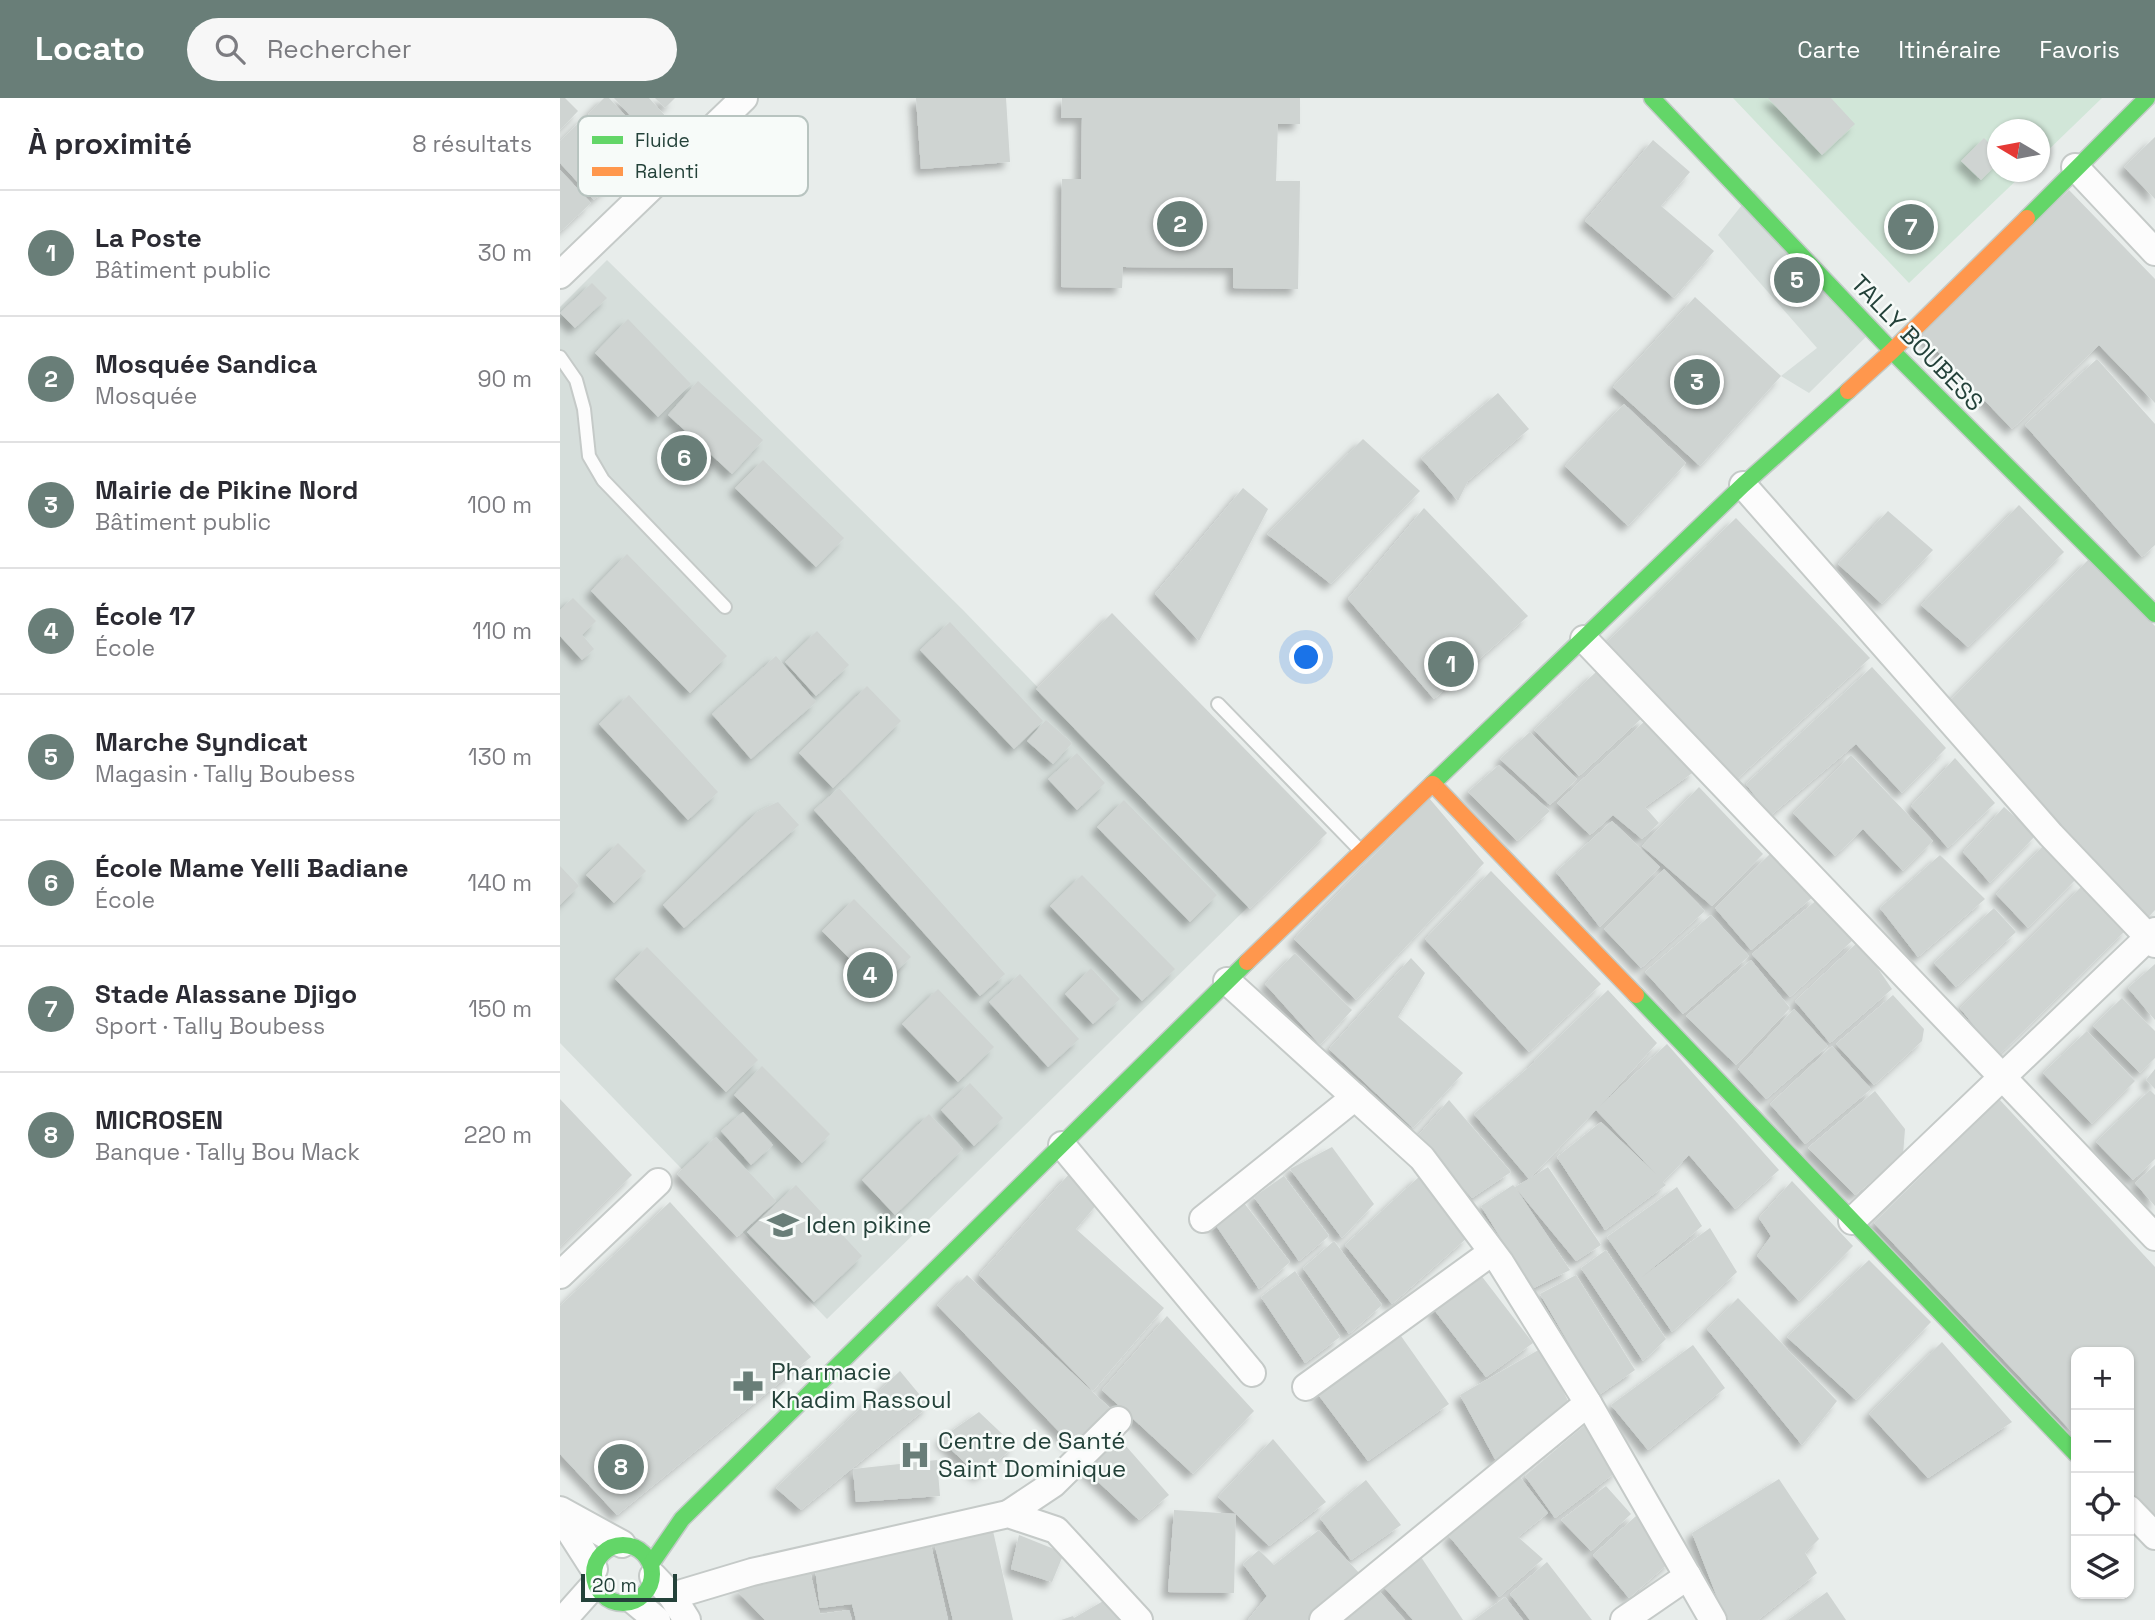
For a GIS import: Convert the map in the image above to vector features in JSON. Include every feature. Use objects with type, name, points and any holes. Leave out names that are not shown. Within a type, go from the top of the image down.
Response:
[{"type":"street","points":[[725,116],[744,98]]},
{"type":"street","name":"TALLY BOUBESS","points":[[1652,98],[1892,351],[2155,614]]},
{"type":"street","points":[[629,1608],[650,1586],[652,1570],[682,1519],[1227,981],[1743,485],[1892,351],[2147,98]]},
{"type":"street","points":[[2075,167],[2155,252]]},
{"type":"street","points":[[560,275],[642,196]]},
{"type":"street","points":[[1743,485],[2051,835],[2153,938],[1852,1221]]},
{"type":"street","points":[[1584,639],[2155,1237]]},
{"type":"street","points":[[1433,784],[2071,1449]]},
{"type":"street","points":[[1227,981],[1422,1158],[1492,1252],[1588,1403],[1713,1620]]},
{"type":"street","points":[[1203,1219],[1355,1097]]},
{"type":"street","points":[[1062,1145],[1252,1373]]},
{"type":"street","points":[[560,1275],[658,1182]]},
{"type":"street","points":[[1306,1387],[1492,1252]]},
{"type":"street","points":[[1323,1620],[1588,1403]]},
{"type":"street","points":[[672,1596],[752,1572],[1008,1514],[1053,1484],[1118,1420]]},
{"type":"street","points":[[560,1510],[638,1548],[646,1555],[652,1570],[687,1620]]},
{"type":"street","points":[[1008,1514],[1056,1530],[1139,1620]]},
{"type":"street","points":[[2134,1514],[2155,1536]]},
{"type":"street","points":[[560,1516],[597,1582],[619,1603],[657,1620]]},
{"type":"street","points":[[601,1620],[597,1582],[604,1552],[682,1519]]},
{"type":"street","points":[[1624,1620],[1688,1576]]},
{"type":"street","points":[[563,1620],[597,1582]]},
{"type":"lane","points":[[560,357],[576,380],[584,409],[589,456],[603,480],[725,607]]},
{"type":"lane","points":[[1218,704],[1362,852]]},
{"type":"shaded area","points":[[1754,190],[1877,326],[1809,393],[1781,376],[1817,348],[1718,235]]},
{"type":"shaded area","points":[[607,260],[963,610],[1249,906],[827,1319],[560,1043],[560,307]]},
{"type":"green space","points":[[1733,98],[2102,98],[2050,148],[2050,119],[1987,119],[1987,182],[2015,182],[1909,283]]},
{"type":"building","points":[[560,98],[565,98],[578,111],[560,130]]},
{"type":"building","points":[[604,98],[609,98],[626,116],[590,116],[588,114]]},
{"type":"building","points":[[614,98],[649,98],[665,116],[631,116]]},
{"type":"building","points":[[655,98],[675,98],[665,108]]},
{"type":"building","points":[[916,98],[1006,98],[1010,162],[921,169]]},
{"type":"building","points":[[1062,98],[1300,98],[1300,124],[1278,124],[1276,181],[1300,181],[1298,289],[1233,288],[1233,268],[1123,267],[1122,288],[1061,287],[1062,179],[1081,179],[1082,118],[1061,118]]},
{"type":"building","points":[[1768,98],[1831,98],[1855,124],[1822,155]]},
{"type":"building","points":[[578,124],[578,183],[560,163],[560,141]]},
{"type":"building","points":[[2155,137],[2155,199],[2124,167]]},
{"type":"building","points":[[1984,138],[1987,141],[1987,174],[1981,180],[1961,161]]},
{"type":"building","points":[[1653,140],[1690,172],[1661,206],[1714,251],[1674,298],[1585,221]]},
{"type":"building","points":[[560,170],[578,189],[578,196],[584,196],[591,203],[560,232]]},
{"type":"building","points":[[2069,190],[2155,279],[2155,403],[2099,345],[2012,429],[1921,334]]},
{"type":"building","points":[[592,283],[607,298],[575,328],[560,313]]},
{"type":"building","points":[[1695,297],[1781,376],[1700,466],[1613,387]]},
{"type":"building","points":[[628,319],[691,384],[658,417],[595,353]]},
{"type":"building","points":[[2097,359],[2155,424],[2155,545],[2142,557],[2025,425]]},
{"type":"building","points":[[698,381],[763,440],[732,474],[668,415]]},
{"type":"building","points":[[1498,393],[1529,429],[1468,481],[1458,501],[1421,458]]},
{"type":"building","points":[[1624,404],[1686,463],[1628,526],[1565,466]]},
{"type":"building","points":[[1363,439],[1420,491],[1331,584],[1267,534]]},
{"type":"building","points":[[763,460],[844,538],[816,567],[735,488]]},
{"type":"building","points":[[1243,488],[1268,509],[1199,641],[1155,594]]},
{"type":"building","points":[[2019,505],[2064,552],[1968,647],[1921,605]]},
{"type":"building","points":[[1424,508],[1528,616],[1434,699],[1348,599]]},
{"type":"building","points":[[1888,511],[1933,550],[1882,604],[1838,564]]},
{"type":"building","points":[[1736,518],[1870,658],[1737,779],[1607,642]]},
{"type":"building","points":[[627,554],[727,656],[690,693],[591,591]]},
{"type":"building","points":[[2089,559],[2155,626],[2155,910],[2142,924],[1944,707]]},
{"type":"building","points":[[573,598],[596,621],[582,635],[594,649],[582,660],[560,636],[560,610]]},
{"type":"building","points":[[1112,613],[1327,833],[1250,909],[1036,689]]},
{"type":"building","points":[[950,622],[1043,721],[1014,749],[920,650]]},
{"type":"building","points":[[817,631],[849,665],[816,696],[785,662]]},
{"type":"building","points":[[776,656],[816,702],[751,759],[712,714]]},
{"type":"building","points":[[1872,667],[1946,748],[1902,793],[1856,744],[1770,816],[1746,784]]},
{"type":"building","points":[[1596,672],[1642,718],[1579,776],[1534,730]]},
{"type":"building","points":[[867,686],[901,721],[833,788],[799,753]]},
{"type":"building","points":[[629,695],[718,792],[688,820],[599,724]]},
{"type":"building","points":[[1046,720],[1072,743],[1053,764],[1027,741]]},
{"type":"building","points":[[1646,720],[1695,771],[1645,807],[1659,823],[1642,839],[1613,815],[1590,835],[1557,803]]},
{"type":"building","points":[[1530,732],[1577,779],[1550,805],[1500,759]]},
{"type":"building","points":[[1077,753],[1105,783],[1077,810],[1048,779]]},
{"type":"building","points":[[1851,755],[1933,841],[1903,871],[1863,829],[1835,856],[1793,813]]},
{"type":"building","points":[[1955,758],[1995,803],[1948,848],[1911,806]]},
{"type":"building","points":[[1499,765],[1550,811],[1517,841],[1468,792]]},
{"type":"building","points":[[1699,787],[1763,854],[1712,906],[1642,846]]},
{"type":"building","points":[[839,788],[1005,974],[980,996],[814,810]]},
{"type":"building","points":[[1429,798],[1484,863],[1356,1000],[1294,939]]},
{"type":"building","points":[[1124,800],[1217,895],[1190,922],[1097,827]]},
{"type":"building","points":[[778,802],[799,825],[684,928],[663,905],[757,812]]},
{"type":"building","points":[[2004,807],[2036,835],[1990,883],[1963,852]]},
{"type":"building","points":[[1612,821],[1660,867],[1600,927],[1556,872]]},
{"type":"building","points":[[618,843],[646,871],[614,903],[586,875]]},
{"type":"building","points":[[2046,843],[2078,877],[2028,928],[1996,894]]},
{"type":"building","points":[[1771,853],[1814,896],[1751,950],[1715,908]]},
{"type":"building","points":[[1940,855],[1985,899],[1918,957],[1880,908]]},
{"type":"building","points":[[560,866],[579,886],[560,905]]},
{"type":"building","points":[[1664,869],[1705,911],[1641,968],[1604,929]]},
{"type":"building","points":[[1491,871],[1601,984],[1529,1052],[1425,939]]},
{"type":"building","points":[[1082,875],[1175,969],[1142,1001],[1050,906]]},
{"type":"building","points":[[2083,885],[2127,929],[1998,1056],[1960,1008]]},
{"type":"building","points":[[854,899],[911,957],[879,988],[822,931]]},
{"type":"building","points":[[1818,899],[1853,940],[1790,997],[1752,954]]},
{"type":"building","points":[[1994,908],[2016,932],[1956,987],[1934,963]]},
{"type":"building","points":[[1711,915],[1749,956],[1683,1014],[1645,972]]},
{"type":"building","points":[[1859,941],[1892,989],[1830,1043],[1795,1001]]},
{"type":"building","points":[[647,947],[758,1060],[726,1092],[615,979]]},
{"type":"building","points":[[1295,953],[1352,1010],[1320,1045],[1265,984]]},
{"type":"building","points":[[1411,958],[1425,973],[1398,1017],[1463,1073],[1413,1128],[1329,1049]]},
{"type":"building","points":[[1751,960],[1790,1008],[1736,1065],[1686,1016]]},
{"type":"building","points":[[2155,964],[2155,1020],[2128,988]]},
{"type":"building","points":[[1091,968],[1120,999],[1093,1024],[1065,994]]},
{"type":"building","points":[[1020,974],[1079,1039],[1048,1067],[989,1002]]},
{"type":"building","points":[[938,989],[994,1047],[958,1082],[902,1024]]},
{"type":"building","points":[[1608,990],[1657,1043],[1600,1106],[1667,1044],[1779,1170],[1735,1209],[1689,1155],[1663,1182],[1666,1185],[1605,1230],[1557,1157],[1601,1122],[1656,1174],[1596,1110],[1529,1179],[1474,1114],[1535,1062]]},
{"type":"building","points":[[1893,995],[1924,1029],[1922,1041],[1874,1085],[1836,1044]]},
{"type":"building","points":[[2122,998],[2155,1031],[2155,1058],[2140,1073],[2093,1026]]},
{"type":"building","points":[[1794,1009],[1828,1046],[1766,1099],[1738,1069]]},
{"type":"building","points":[[2087,1031],[2135,1081],[2092,1124],[2043,1073]]},
{"type":"building","points":[[1832,1046],[1871,1089],[1805,1144],[1770,1104]]},
{"type":"building","points":[[762,1066],[830,1134],[802,1163],[734,1095]]},
{"type":"building","points":[[2155,1069],[2155,1089],[2146,1080]]},
{"type":"building","points":[[970,1083],[1003,1118],[974,1146],[941,1110]]},
{"type":"building","points":[[2150,1090],[2155,1095],[2155,1159],[2133,1180],[2096,1142]]},
{"type":"building","points":[[1875,1091],[1905,1129],[1903,1155],[1855,1195],[1808,1148]]},
{"type":"building","points":[[560,1099],[632,1175],[560,1247]]},
{"type":"building","points":[[1999,1099],[2155,1267],[2155,1519],[2134,1496],[2134,1347],[2071,1347],[2071,1431],[1874,1223]]},
{"type":"building","points":[[1449,1100],[1511,1172],[1472,1198],[1416,1138]]},
{"type":"building","points":[[743,1112],[773,1145],[751,1165],[721,1131]]},
{"type":"building","points":[[929,1114],[963,1149],[895,1215],[862,1180]]},
{"type":"building","points":[[716,1137],[776,1201],[737,1237],[677,1174]]},
{"type":"building","points":[[1332,1147],[1374,1204],[1342,1238],[1290,1169]]},
{"type":"building","points":[[2155,1165],[2155,1206],[2135,1183]]},
{"type":"building","points":[[1548,1167],[1601,1245],[1576,1261],[1515,1187]]},
{"type":"building","points":[[1070,1173],[1098,1203],[1076,1229],[1164,1308],[1093,1391],[979,1275]]},
{"type":"building","points":[[1421,1175],[1468,1237],[1392,1304],[1345,1245]]},
{"type":"building","points":[[1284,1176],[1329,1236],[1299,1261],[1254,1197]]},
{"type":"building","points":[[1792,1181],[1853,1246],[1799,1301],[1757,1256],[1771,1236],[1759,1218]]},
{"type":"building","points":[[796,1185],[862,1256],[814,1302],[747,1232]]},
{"type":"building","points":[[1513,1185],[1570,1270],[1532,1289],[1481,1206]]},
{"type":"building","points":[[1677,1187],[1702,1226],[1642,1277],[1710,1228],[1737,1272],[1672,1332],[1607,1237]]},
{"type":"building","points":[[670,1202],[811,1357],[617,1515],[560,1454],[560,1306]]},
{"type":"building","points":[[1244,1203],[1290,1262],[1259,1289],[1213,1221]]},
{"type":"building","points":[[1334,1241],[1382,1305],[1349,1334],[1303,1268]]},
{"type":"building","points":[[1606,1250],[1666,1339],[1643,1361],[1581,1268]]},
{"type":"building","points":[[1869,1260],[1931,1322],[1856,1400],[1787,1337]]},
{"type":"building","points":[[1295,1271],[1340,1337],[1305,1363],[1261,1297]]},
{"type":"building","points":[[1480,1274],[1533,1343],[1486,1377],[1432,1307]]},
{"type":"building","points":[[967,1275],[1114,1412],[1073,1446],[937,1305]]},
{"type":"building","points":[[1576,1275],[1635,1370],[1599,1395],[1540,1294]]},
{"type":"building","points":[[1738,1298],[1837,1401],[1802,1445],[1707,1329]]},
{"type":"building","points":[[1167,1316],[1254,1411],[1193,1474],[1102,1390]]},
{"type":"building","points":[[1401,1336],[1449,1404],[1368,1461],[1317,1393]]},
{"type":"building","points":[[1942,1342],[2012,1422],[1928,1478],[1869,1414]]},
{"type":"building","points":[[1693,1345],[1725,1388],[1648,1450],[1611,1405]]},
{"type":"building","points":[[1542,1348],[1570,1405],[1496,1461],[1460,1395]]},
{"type":"building","points":[[900,1371],[929,1406],[801,1510],[776,1488]]},
{"type":"building","points":[[979,1412],[1015,1446],[979,1476],[940,1439]]},
{"type":"building","points":[[1586,1424],[1619,1470],[1555,1518],[1525,1476]]},
{"type":"building","points":[[1111,1429],[1169,1495],[1139,1520],[1078,1463]]},
{"type":"building","points":[[1273,1439],[1326,1502],[1269,1546],[1218,1497]]},
{"type":"building","points":[[937,1460],[940,1496],[856,1502],[853,1469]]},
{"type":"building","points":[[1520,1477],[1548,1513],[1518,1537],[1543,1559],[1499,1597],[1449,1536]]},
{"type":"building","points":[[1779,1479],[1819,1539],[1805,1553],[1817,1573],[1758,1620],[1726,1620],[1692,1533]]},
{"type":"building","points":[[1366,1480],[1401,1525],[1351,1560],[1320,1518]]},
{"type":"building","points":[[1606,1486],[1631,1514],[1591,1551],[1561,1520]]},
{"type":"building","points":[[1174,1510],[1236,1514],[1234,1593],[1168,1592]]},
{"type":"building","points":[[1636,1516],[1671,1561],[1629,1598],[1593,1555]]},
{"type":"building","points":[[1319,1530],[1361,1575],[1307,1620],[1248,1620],[1267,1596],[1243,1564],[1259,1550],[1274,1565]]},
{"type":"building","points":[[993,1531],[1013,1620],[953,1620],[934,1542]]},
{"type":"building","points":[[1019,1535],[1064,1553],[1052,1582],[1011,1569]]},
{"type":"building","points":[[931,1545],[948,1620],[856,1620],[852,1604],[820,1608],[815,1568]]},
{"type":"building","points":[[1421,1557],[1463,1620],[1413,1620],[1383,1586]]},
{"type":"building","points":[[1547,1562],[1592,1620],[1530,1620],[1510,1594]]},
{"type":"building","points":[[809,1567],[820,1614],[849,1610],[852,1620],[765,1620],[737,1591]]},
{"type":"building","points":[[1380,1592],[1405,1620],[1339,1620]]},
{"type":"building","points":[[1827,1592],[1846,1620],[1788,1620]]},
{"type":"building","points":[[1505,1597],[1523,1620],[1474,1620]]},
{"type":"building","points":[[1105,1600],[1122,1620],[1061,1620],[1073,1616],[1074,1618]]},
{"type":"traffic: fast","points":[[1652,98],[1892,351],[2155,614]]},
{"type":"traffic: fast","points":[[2027,218],[2147,98]]},
{"type":"traffic: fast","points":[[1432,784],[1743,485],[1848,391]]},
{"type":"traffic: fast","points":[[651,1564],[682,1519],[1247,962]]},
{"type":"traffic: fast","points":[[1636,995],[2071,1449]]},
{"type":"traffic: fast","points":[[617,1545],[629,1545],[644,1553],[652,1568],[652,1574],[652,1580],[644,1595],[629,1603],[617,1603],[602,1595],[594,1580],[594,1568],[602,1553],[617,1545]]},
{"type":"traffic: slow","points":[[1848,391],[2027,218]]},
{"type":"traffic: slow","points":[[1247,962],[1432,784]]},
{"type":"traffic: slow","points":[[1433,784],[1636,995]]},
{"type":"place","name":"Mosquée Sandica","points":[[1180,224]]},
{"type":"place","name":"Stade Alassane Djigo","points":[[1911,227]]},
{"type":"place","name":"Marche Syndicat","points":[[1797,280]]},
{"type":"place","name":"Mairie de Pikine Nord","points":[[1697,382]]},
{"type":"place","name":"École Mame Yelli Badiane","points":[[684,458]]},
{"type":"place","name":"La Poste","points":[[1451,664]]},
{"type":"place","name":"École 17","points":[[870,975]]},
{"type":"place","name":"Iden pikine","points":[[783,1225]]},
{"type":"place","name":"Pharmacie Khadim Rassoul","points":[[748,1386]]},
{"type":"place","name":"Centre de Santé Saint Dominique","points":[[915,1455]]},
{"type":"place","name":"MICROSEN","points":[[621,1467]]}]
